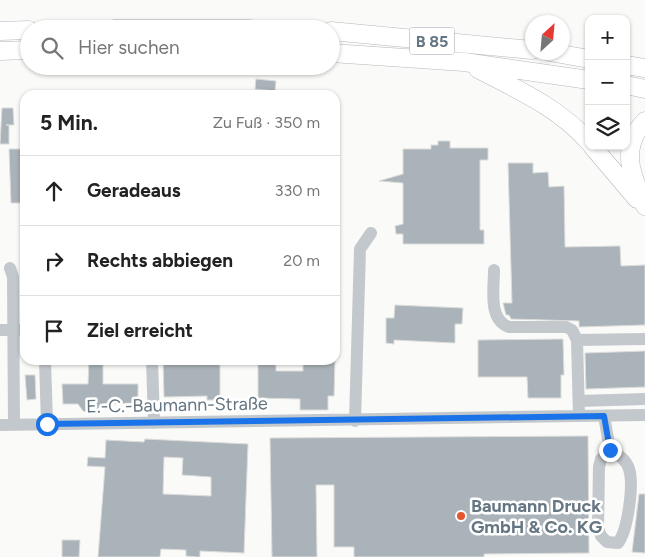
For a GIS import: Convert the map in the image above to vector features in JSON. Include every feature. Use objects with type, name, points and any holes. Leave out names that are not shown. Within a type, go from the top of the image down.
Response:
[{"type":"highway","points":[[0,31],[20,30]]},
{"type":"highway","name":"B 85","points":[[340,32],[525,49]]},
{"type":"highway","points":[[0,51],[20,50]]},
{"type":"highway","name":"B 85","points":[[340,53],[464,62]]},
{"type":"highway","points":[[570,56],[585,58]]},
{"type":"highway","points":[[464,62],[585,79]]},
{"type":"highway","points":[[464,62],[545,104],[572,123],[585,138]]},
{"type":"highway","points":[[630,66],[645,68]]},
{"type":"highway","points":[[630,86],[645,88]]},
{"type":"highway","points":[[645,122],[630,145],[629,160],[631,174],[645,207]]},
{"type":"highway","points":[[595,150],[620,181],[645,207]]},
{"type":"street","points":[[0,25],[20,29]]},
{"type":"street","points":[[355,420],[360,249],[370,233]]},
{"type":"street","points":[[494,270],[495,312],[497,320],[502,325],[509,328],[566,327],[572,330],[577,340],[579,416]]},
{"type":"street","points":[[7,272],[13,330],[14,425]]},
{"type":"street","points":[[577,340],[645,339]]},
{"type":"street","points":[[45,365],[47,424]]},
{"type":"street","points":[[152,365],[154,423]]},
{"type":"street","points":[[579,401],[645,399]]},
{"type":"street","name":"E.-C.-Baumann-Straße","points":[[0,425],[645,415]]},
{"type":"street","points":[[604,416],[610,450],[622,457],[630,469],[627,526],[624,535],[618,542],[607,542],[601,536],[598,528],[600,459],[610,450]]},
{"type":"building","points":[[256,79],[276,81],[275,90],[255,89]]},
{"type":"building","points":[[2,108],[13,108],[14,125],[9,125],[9,144],[0,144]]},
{"type":"building","points":[[438,141],[450,141],[450,148],[488,148],[488,160],[480,160],[480,230],[484,230],[484,244],[403,244],[403,234],[396,234],[395,226],[403,224],[403,183],[379,181],[403,174],[403,149],[431,149],[431,145],[438,145]]},
{"type":"building","points":[[9,149],[20,149],[20,203],[11,203]]},
{"type":"building","points":[[508,163],[533,163],[533,173],[548,172],[549,187],[564,186],[565,247],[620,246],[621,266],[645,265],[645,325],[579,327],[579,321],[511,319],[509,315],[506,315],[503,303],[512,303]]},
{"type":"building","points":[[395,305],[463,308],[462,324],[455,324],[455,343],[394,340],[394,344],[386,343],[386,318],[394,318]]},
{"type":"building","points":[[563,339],[564,375],[561,375],[561,398],[528,398],[527,377],[478,377],[478,340]]},
{"type":"building","points":[[645,351],[645,387],[586,389],[585,353]]},
{"type":"building","points":[[89,365],[103,365],[103,384],[138,384],[138,403],[102,404],[96,411],[89,413],[83,411],[78,404],[63,404],[62,384],[88,384]]},
{"type":"building","points":[[163,365],[220,365],[220,400],[207,400],[207,396],[164,397]]},
{"type":"building","points":[[258,365],[276,365],[276,371],[303,371],[303,365],[335,365],[334,396],[328,396],[328,410],[300,410],[300,399],[258,398]]},
{"type":"building","points":[[25,375],[35,375],[36,399],[27,400]]},
{"type":"building","name":"Baumann Druck GmbH & Co. KG","points":[[588,436],[589,553],[484,554],[484,557],[354,557],[354,547],[334,547],[334,485],[316,485],[317,557],[272,557],[270,438]]},
{"type":"building","points":[[145,439],[248,444],[244,553],[200,551],[200,557],[197,557],[186,556],[186,550],[161,549],[160,557],[98,557],[105,467],[87,466],[88,457],[105,458],[106,440],[144,442]],"holes":[[[164,457],[183,458],[182,475],[211,477],[211,496],[163,494]]]},
{"type":"building","points":[[639,494],[645,494],[645,553],[632,552]]},
{"type":"building","points":[[62,540],[80,540],[79,557],[62,557]]},
{"type":"place","name":"Baumann Druck GmbH & Co. KG","points":[[461,516]]},
{"type":"route","points":[[47,424],[604,416],[610,450]]}]
